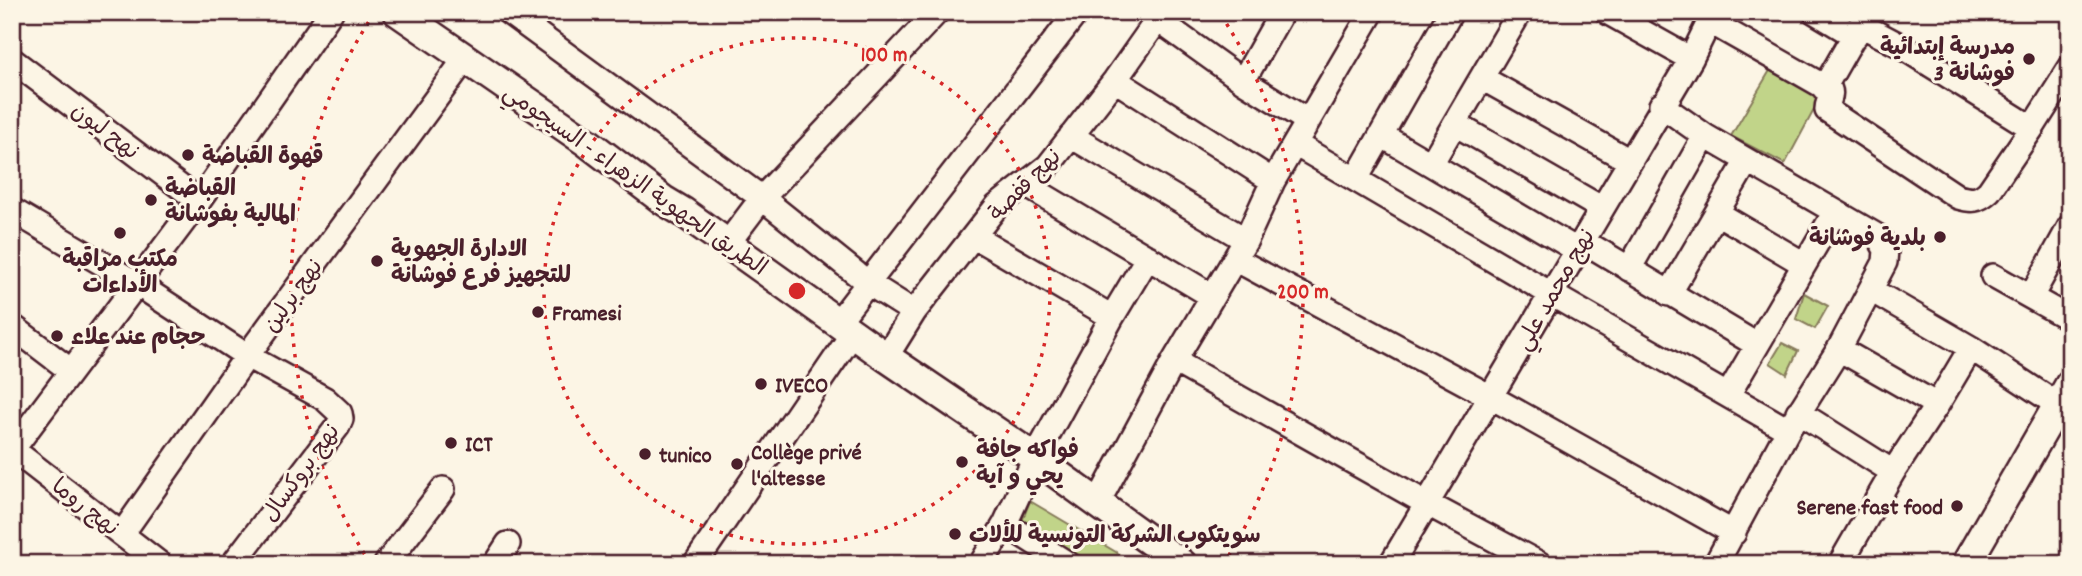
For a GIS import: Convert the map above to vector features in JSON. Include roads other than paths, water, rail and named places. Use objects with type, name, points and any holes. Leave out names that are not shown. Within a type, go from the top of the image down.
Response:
[{"type":"main road","name":"الطريق الجهوية الزهراء - السيجومي","points":[[398,12],[588,143],[663,200],[1035,458],[1182,564]]},
{"type":"main road","points":[[1966,564],[2066,402]]},
{"type":"main road","points":[[1986,564],[2066,402]]},
{"type":"street","points":[[12,449],[199,201],[331,12]]},
{"type":"street","points":[[508,12],[762,198],[868,284],[914,312]]},
{"type":"street","points":[[728,243],[762,198],[937,12]]},
{"type":"street","points":[[695,564],[845,328],[868,284],[1077,12]]},
{"type":"street","points":[[1097,504],[1174,361],[1240,249],[1273,181],[1372,12]]},
{"type":"street","points":[[1356,179],[1451,12]]},
{"type":"street","points":[[1431,164],[1520,12]]},
{"type":"street","points":[[1607,12],[1690,59]]},
{"type":"street","points":[[1815,12],[1855,36]]},
{"type":"street","points":[[1711,15],[1831,92],[1828,110],[1958,197],[1972,201],[1989,191],[2070,68]]},
{"type":"street","name":"نهج محمد علي","points":[[1391,564],[1690,59],[1711,15]]},
{"type":"street","points":[[1161,16],[1243,81],[1308,121]]},
{"type":"street","name":"نهج قفصة","points":[[886,357],[914,312],[997,206],[1048,166],[1161,16]]},
{"type":"street","points":[[1243,81],[1273,16]]},
{"type":"street","points":[[1824,88],[1859,27],[1863,26],[2032,128]]},
{"type":"street","name":"نهج برلين","points":[[122,534],[247,356],[465,59]]},
{"type":"street","name":"نهح ليون","points":[[12,60],[199,201]]},
{"type":"street","points":[[1482,78],[1630,161]]},
{"type":"street","points":[[1115,80],[1273,181]]},
{"type":"street","points":[[1661,105],[1705,136],[1879,237],[1886,250],[1885,262],[1871,290],[1839,349],[1793,421],[1716,564]]},
{"type":"street","points":[[1455,124],[1601,208]]},
{"type":"street","points":[[1381,135],[1580,246],[1629,269],[1757,345]]},
{"type":"street","points":[[1071,136],[1240,249],[1491,397],[1734,533]]},
{"type":"street","points":[[1629,269],[1705,136]]},
{"type":"street","points":[[1295,144],[1728,395],[1793,421],[1893,472]]},
{"type":"street","points":[[1669,293],[1747,161]]},
{"type":"street","points":[[1026,185],[1212,296]]},
{"type":"street","points":[[12,210],[137,284],[247,356]]},
{"type":"street","points":[[1728,395],[1835,212]]},
{"type":"street","points":[[1717,213],[1804,264]]},
{"type":"street","points":[[2031,297],[2070,226]]},
{"type":"street","points":[[975,237],[1112,317]]},
{"type":"street","points":[[981,564],[1005,524],[1035,458],[1148,257]]},
{"type":"street","points":[[1993,276],[2070,319]]},
{"type":"street","points":[[1871,290],[2066,402]]},
{"type":"street","points":[[12,326],[71,371]]},
{"type":"street","points":[[1840,564],[1893,472],[1971,348]]},
{"type":"street","points":[[1839,349],[1937,405]]},
{"type":"street","name":"نهج بروكسال","points":[[233,564],[341,419],[340,412],[325,399],[247,356]]},
{"type":"street","points":[[1174,361],[1540,564]]},
{"type":"street","name":"نهج روما","points":[[12,449],[160,564]]},
{"type":"street","points":[[386,564],[443,489]]},
{"type":"street","points":[[1005,524],[1068,564]]},
{"type":"street","points":[[495,564],[508,544]]},
{"type":"place","name":"مدرسة إبتدائية فوشانة 3","points":[[2029,59]]},
{"type":"place","name":"قهوة القباضة","points":[[188,155]]},
{"type":"place","name":"القباضة المالية بفوشانة","points":[[151,200]]},
{"type":"place","name":"مكتب مراقبة الأداءات","points":[[120,233]]},
{"type":"place","name":"بلدية فوشانة","points":[[1940,237]]},
{"type":"place","name":"الادارة الجهوية للتجهيز فرع فوشانة","points":[[377,261]]},
{"type":"place","name":"Framesi","points":[[538,312]]},
{"type":"place","name":"حجام عند علاء","points":[[57,336]]},
{"type":"place","name":"IVECO","points":[[761,384]]},
{"type":"place","name":"ICT","points":[[451,443]]},
{"type":"place","name":"tunico","points":[[645,454]]},
{"type":"place","name":"فواكه جافة يحي و آية","points":[[962,462]]},
{"type":"place","name":"Collège privé l'altesse","points":[[737,464]]},
{"type":"place","name":"Serene fast food","points":[[1957,506]]},
{"type":"place","name":"سويتكوب الشركة التونسية للألات","points":[[955,534]]}]
